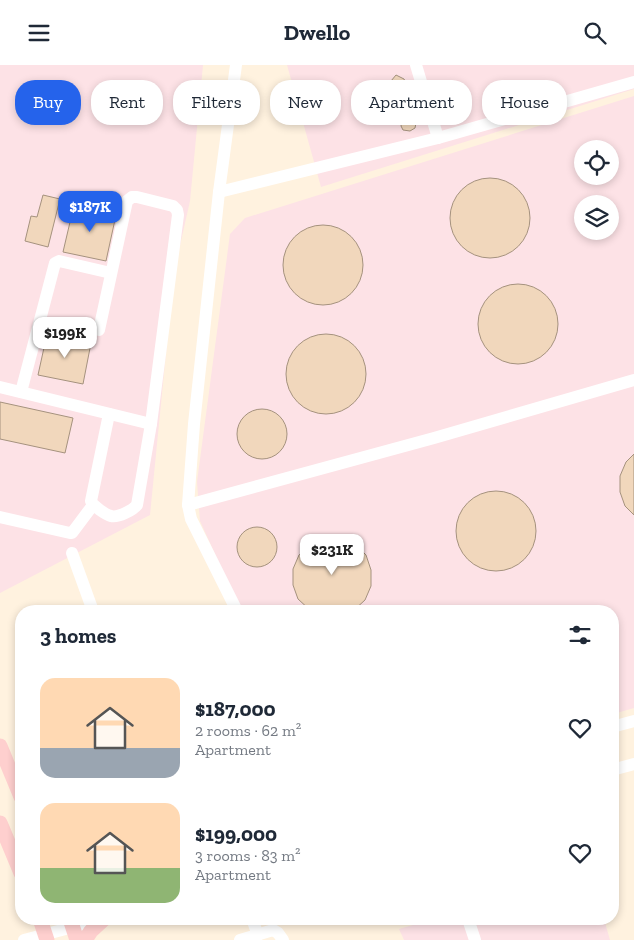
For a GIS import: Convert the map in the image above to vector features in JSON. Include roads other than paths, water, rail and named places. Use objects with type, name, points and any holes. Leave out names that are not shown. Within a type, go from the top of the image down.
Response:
[{"type":"main road","points":[[0,746],[15,782]]},
{"type":"main road","points":[[0,823],[6,849],[15,863]]},
{"type":"main road","points":[[42,925],[46,937]]},
{"type":"main road","points":[[85,940],[97,925]]},
{"type":"street","points":[[234,605],[191,519],[188,505],[194,423],[219,192],[236,65]]},
{"type":"street","points":[[416,65],[438,138]]},
{"type":"street","points":[[219,192],[438,138],[634,82]]},
{"type":"street","points":[[99,330],[126,203],[132,197],[137,197],[170,204],[176,208],[178,215],[151,424],[137,505],[132,511],[113,517],[93,505],[91,498],[109,414]]},
{"type":"street","points":[[21,393],[54,263],[59,261],[111,273]]},
{"type":"street","points":[[188,505],[434,438],[634,380]]},
{"type":"street","points":[[0,387],[151,424]]},
{"type":"street","points":[[0,517],[72,533],[93,505]]},
{"type":"street","points":[[72,553],[91,605]]},
{"type":"street","points":[[619,725],[634,721]]},
{"type":"street","points":[[619,768],[634,764]]},
{"type":"street","points":[[24,940],[46,937],[85,925]]},
{"type":"street","points":[[254,925],[258,935]]},
{"type":"street","points":[[470,925],[475,940]]},
{"type":"street","points":[[240,940],[275,930],[283,940]]}]
